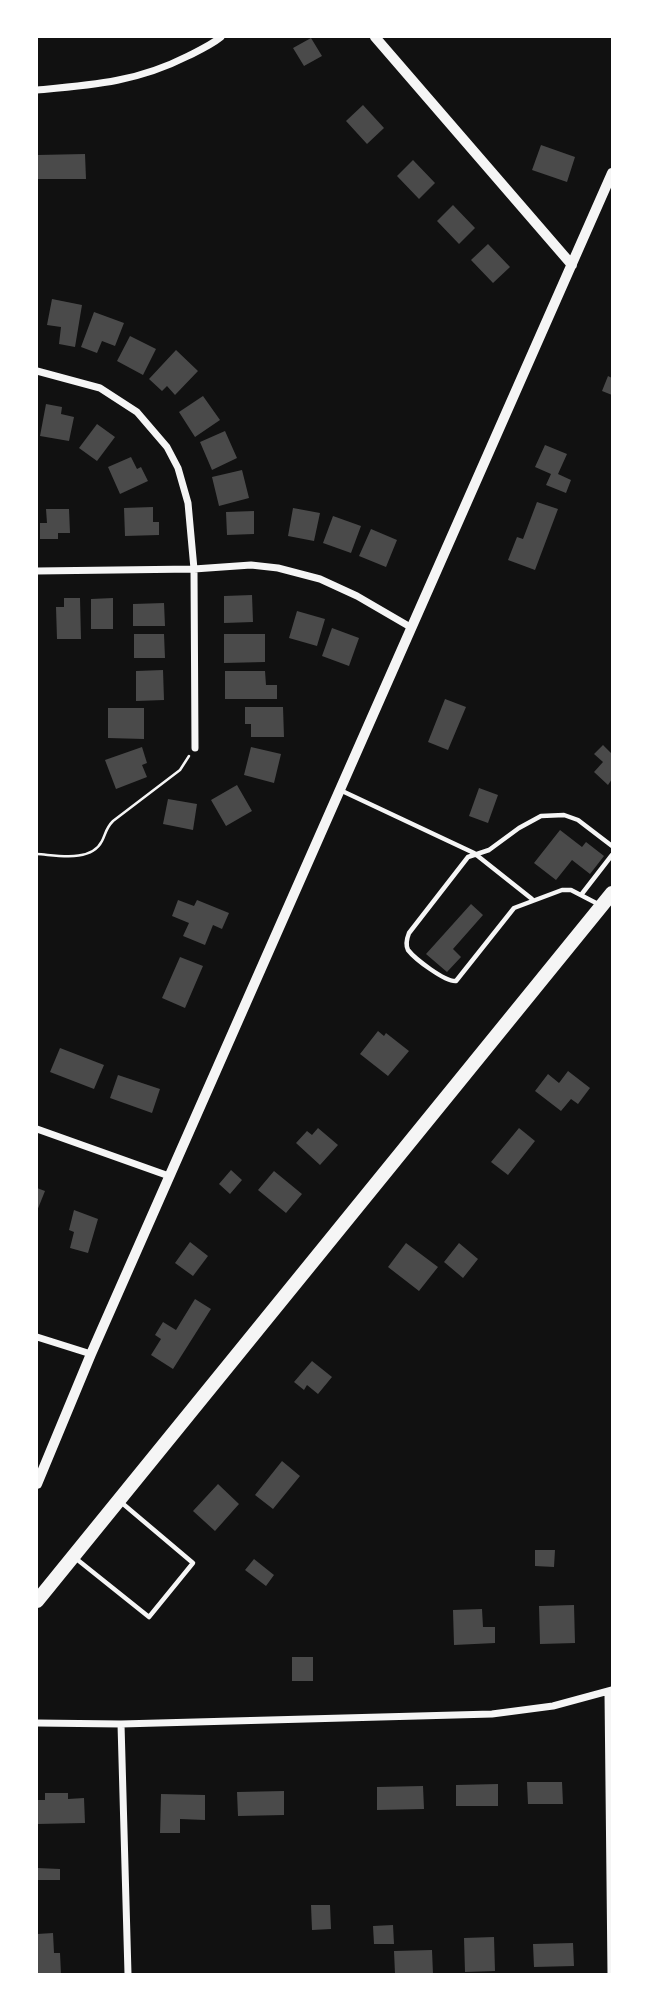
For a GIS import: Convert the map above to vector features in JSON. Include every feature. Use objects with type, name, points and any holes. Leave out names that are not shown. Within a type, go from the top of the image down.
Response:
[{"type":"highway","points":[[37,1601],[612,894]]},
{"type":"street","points":[[37,90],[115,83],[166,68],[221,37]]},
{"type":"street","points":[[375,37],[572,265]]},
{"type":"street","points":[[37,1484],[91,1354],[612,173]]},
{"type":"street","points":[[37,371],[100,388],[137,412],[167,447],[178,468],[188,503],[194,569],[195,748]]},
{"type":"street","points":[[37,571],[194,569],[251,565],[278,568],[320,579],[357,596],[412,628]]},
{"type":"street","points":[[37,1129],[169,1177]]},
{"type":"street","points":[[37,1337],[91,1354]]},
{"type":"street","points":[[37,1724],[492,1714],[552,1706],[610,1691],[611,1974]]},
{"type":"street","points":[[121,1724],[128,1974]]},
{"type":"lane","points":[[340,790],[474,853],[533,900]]},
{"type":"lane","points":[[602,906],[571,890],[562,890],[514,908],[456,981],[451,982],[441,978],[409,950],[406,943],[409,933],[468,857],[489,850],[530,821],[552,814],[564,815],[578,820],[612,846]]},
{"type":"lane","points":[[581,895],[612,855]]},
{"type":"lane","points":[[73,1556],[149,1617],[193,1563],[119,1500]]},
{"type":"path","points":[[37,854],[75,857],[98,847],[106,828],[180,769],[195,748]]},
{"type":"building","points":[[311,38],[322,56],[304,66],[293,48]]},
{"type":"building","points":[[363,105],[384,128],[367,144],[346,121]]},
{"type":"building","points":[[541,145],[575,157],[567,182],[532,170]]},
{"type":"building","points":[[85,154],[86,179],[37,179],[37,155]]},
{"type":"building","points":[[413,160],[435,183],[419,199],[397,176]]},
{"type":"building","points":[[453,205],[475,228],[459,244],[437,221]]},
{"type":"building","points":[[488,244],[510,267],[493,283],[471,260]]},
{"type":"building","points":[[52,299],[82,305],[75,347],[59,344],[61,327],[47,325]]},
{"type":"building","points":[[94,312],[124,323],[115,346],[102,341],[97,353],[81,347]]},
{"type":"building","points":[[130,336],[156,349],[143,375],[117,361]]},
{"type":"building","points":[[176,350],[198,371],[175,395],[167,386],[162,391],[149,379]]},
{"type":"building","points":[[608,376],[612,378],[612,395],[602,391]]},
{"type":"building","points":[[203,396],[220,420],[195,437],[179,412]]},
{"type":"building","points":[[46,404],[62,407],[61,414],[74,417],[69,441],[40,436]]},
{"type":"building","points":[[97,424],[115,437],[97,461],[79,448]]},
{"type":"building","points":[[225,431],[237,458],[212,470],[200,442]]},
{"type":"building","points":[[545,445],[567,454],[558,474],[571,480],[566,493],[546,485],[551,474],[535,467]]},
{"type":"building","points":[[131,457],[137,469],[141,467],[148,481],[120,494],[108,467]]},
{"type":"building","points":[[242,470],[249,498],[219,506],[212,477]]},
{"type":"building","points":[[537,502],[558,509],[535,570],[508,560],[517,537],[523,539]]},
{"type":"building","points":[[153,507],[153,522],[159,522],[159,535],[125,536],[124,508]]},
{"type":"building","points":[[293,508],[320,513],[314,541],[288,536]]},
{"type":"building","points":[[46,509],[69,509],[70,533],[58,533],[58,539],[40,539],[40,523],[47,523]]},
{"type":"building","points":[[254,511],[254,534],[227,535],[226,512]]},
{"type":"building","points":[[333,516],[361,526],[351,553],[323,543]]},
{"type":"building","points":[[371,529],[397,540],[386,567],[359,556]]},
{"type":"building","points":[[252,595],[253,622],[224,623],[224,596]]},
{"type":"building","points":[[64,598],[80,598],[81,639],[57,639],[56,607],[64,607]]},
{"type":"building","points":[[113,598],[113,629],[91,629],[91,599]]},
{"type":"building","points":[[164,603],[165,626],[133,626],[133,604]]},
{"type":"building","points":[[297,611],[325,619],[317,646],[289,638]]},
{"type":"building","points":[[332,628],[359,638],[349,666],[322,656]]},
{"type":"building","points":[[134,634],[164,634],[165,658],[134,658]]},
{"type":"building","points":[[224,634],[265,634],[265,662],[224,663]]},
{"type":"building","points":[[163,670],[164,700],[136,701],[136,671]]},
{"type":"building","points":[[225,671],[265,671],[266,685],[277,685],[277,699],[225,699]]},
{"type":"building","points":[[445,699],[466,707],[448,750],[428,742]]},
{"type":"building","points":[[245,707],[283,707],[284,737],[251,737],[251,724],[245,724]]},
{"type":"building","points":[[108,708],[144,708],[144,739],[108,738]]},
{"type":"building","points":[[603,745],[612,754],[612,779],[608,785],[594,772],[603,762],[594,754]]},
{"type":"building","points":[[142,747],[147,763],[142,765],[147,777],[116,789],[105,760]]},
{"type":"building","points":[[251,747],[281,754],[274,783],[244,775]]},
{"type":"building","points":[[237,785],[252,811],[226,826],[211,800]]},
{"type":"building","points":[[479,788],[498,795],[488,823],[469,816]]},
{"type":"building","points":[[168,799],[197,804],[193,830],[163,824]]},
{"type":"building","points":[[560,830],[582,847],[586,842],[604,856],[590,874],[572,860],[556,880],[534,863]]},
{"type":"building","points":[[178,900],[194,906],[197,900],[229,913],[222,929],[213,925],[205,945],[183,936],[189,923],[172,916]]},
{"type":"building","points":[[471,904],[483,915],[453,949],[461,957],[447,972],[426,954]]},
{"type":"building","points":[[180,957],[203,966],[185,1008],[162,998]]},
{"type":"building","points":[[378,1031],[384,1036],[386,1033],[409,1051],[388,1076],[360,1054]]},
{"type":"building","points":[[60,1048],[104,1065],[94,1089],[50,1072]]},
{"type":"building","points":[[568,1071],[590,1088],[578,1104],[571,1099],[561,1111],[535,1091],[548,1074],[559,1083]]},
{"type":"building","points":[[118,1075],[160,1089],[152,1113],[110,1098]]},
{"type":"building","points":[[318,1128],[338,1145],[320,1165],[296,1143],[307,1131],[312,1135]]},
{"type":"building","points":[[519,1128],[535,1141],[508,1175],[491,1162]]},
{"type":"building","points":[[231,1170],[242,1180],[230,1194],[219,1184]]},
{"type":"building","points":[[274,1171],[302,1194],[286,1213],[258,1190]]},
{"type":"building","points":[[37,1188],[45,1191],[37,1211]]},
{"type":"building","points":[[74,1210],[98,1219],[88,1253],[70,1248],[74,1232],[69,1230]]},
{"type":"building","points":[[190,1242],[208,1256],[193,1276],[175,1263]]},
{"type":"building","points":[[406,1243],[438,1267],[419,1291],[388,1267]]},
{"type":"building","points":[[459,1243],[478,1259],[463,1278],[444,1262]]},
{"type":"building","points":[[195,1299],[211,1309],[173,1369],[151,1355],[161,1339],[155,1335],[163,1322],[176,1330]]},
{"type":"building","points":[[312,1361],[332,1377],[318,1394],[307,1385],[304,1390],[294,1382]]},
{"type":"building","points":[[282,1461],[300,1476],[273,1509],[255,1495]]},
{"type":"building","points":[[218,1484],[239,1504],[215,1531],[193,1511]]},
{"type":"building","points":[[535,1550],[555,1550],[554,1567],[535,1566]]},
{"type":"building","points":[[254,1559],[274,1575],[266,1586],[245,1570]]},
{"type":"building","points":[[574,1605],[575,1643],[540,1644],[539,1606]]},
{"type":"building","points":[[482,1609],[483,1627],[495,1627],[495,1643],[454,1645],[453,1610]]},
{"type":"building","points":[[292,1657],[313,1657],[313,1681],[292,1681]]},
{"type":"building","points":[[527,1782],[562,1782],[563,1804],[528,1804]]},
{"type":"building","points":[[498,1784],[498,1806],[456,1806],[456,1785]]},
{"type":"building","points":[[423,1786],[424,1809],[377,1810],[377,1787]]},
{"type":"building","points":[[284,1791],[284,1815],[238,1816],[237,1792]]},
{"type":"building","points":[[45,1793],[68,1793],[68,1799],[84,1798],[85,1823],[37,1824],[37,1800],[45,1800]]},
{"type":"building","points":[[161,1794],[205,1795],[205,1820],[180,1819],[180,1833],[160,1833]]},
{"type":"building","points":[[37,1868],[60,1869],[60,1880],[37,1880]]},
{"type":"building","points":[[311,1905],[330,1905],[331,1929],[312,1930]]},
{"type":"building","points":[[393,1925],[394,1944],[374,1944],[373,1926]]},
{"type":"building","points":[[53,1933],[54,1953],[60,1953],[61,1974],[37,1974],[37,1934]]},
{"type":"building","points":[[494,1937],[495,1971],[465,1972],[464,1938]]},
{"type":"building","points":[[573,1943],[574,1966],[534,1967],[533,1944]]},
{"type":"building","points":[[432,1950],[433,1974],[395,1974],[394,1951]]}]
